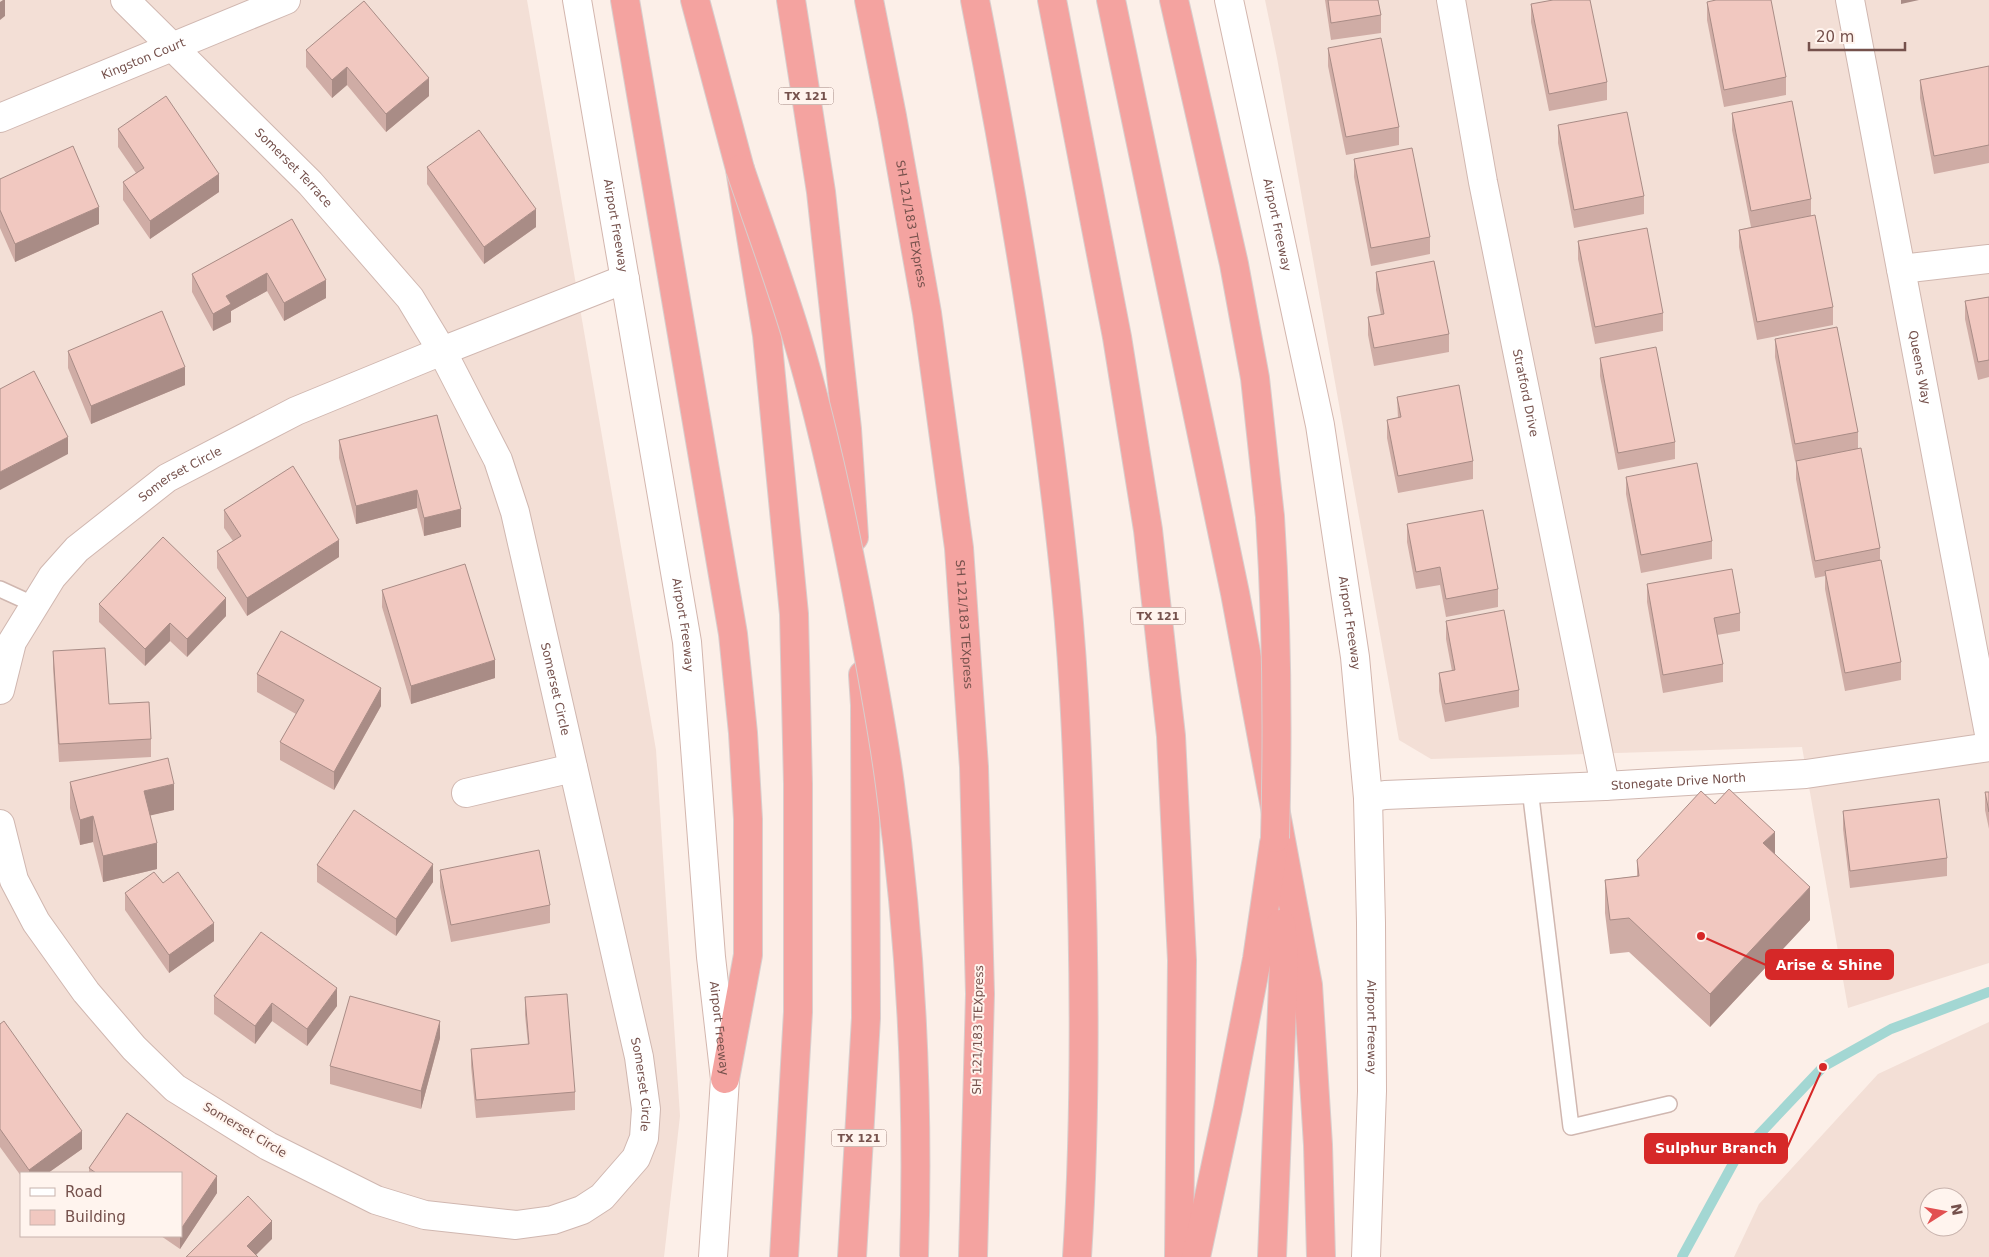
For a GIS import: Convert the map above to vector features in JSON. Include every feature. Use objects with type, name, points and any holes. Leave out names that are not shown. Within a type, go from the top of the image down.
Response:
[{"type":"highway","points":[[625,0],[733,634],[743,734],[748,819],[748,955],[725,1080]]},
{"type":"highway","points":[[695,0],[740,169],[797,338],[824,441],[851,563],[871,667],[890,784],[903,902],[911,1018],[916,1179],[914,1257]]},
{"type":"highway","name":"TX 121","points":[[791,0],[821,192],[847,428],[865,705],[866,1018],[852,1257]]},
{"type":"highway","name":"SH 121/183 TEXpress","points":[[869,0],[894,126],[927,314],[959,548],[974,767],[980,994],[973,1257]]},
{"type":"highway","points":[[975,0],[994,95],[1032,325],[1063,563],[1076,728],[1085,961],[1081,1192],[1077,1257]]},
{"type":"highway","name":"TX 121","points":[[1052,0],[1117,337],[1147,521],[1171,736],[1182,960],[1179,1257]]},
{"type":"highway","points":[[1111,0],[1235,593],[1308,984],[1318,1146],[1321,1257]]},
{"type":"highway","points":[[1174,0],[1234,264],[1255,378],[1270,517],[1278,737],[1275,838],[1284,959],[1272,1257]]},
{"type":"highway","points":[[740,169],[767,335],[794,614],[798,784],[798,1012],[784,1257]]},
{"type":"highway","points":[[1196,1257],[1226,1118],[1257,959],[1275,838]]},
{"type":"street","name":"Somerset Terrace","points":[[125,0],[310,183],[410,298],[442,351]]},
{"type":"street","name":"Kingston Court","points":[[0,118],[286,0]]},
{"type":"street","name":"Airport Freeway","points":[[576,0],[687,642],[711,957],[725,1080],[713,1257]]},
{"type":"street","name":"Airport Freeway","points":[[1229,0],[1320,425],[1355,657],[1368,798],[1371,923],[1372,1091],[1366,1257]]},
{"type":"street","name":"Stratford Drive","points":[[1451,0],[1482,182],[1605,786]]},
{"type":"street","name":"Queens Way","points":[[1850,0],[1989,734]]},
{"type":"street","points":[[1901,269],[1989,259]]},
{"type":"street","name":"Somerset Circle","points":[[0,690],[12,642],[52,577],[77,548],[167,478],[296,411],[625,279]]},
{"type":"street","name":"Somerset Circle","points":[[0,824],[14,880],[36,922],[86,992],[134,1048],[176,1088],[268,1146],[376,1200],[426,1215],[516,1225],[553,1220],[582,1210],[602,1197],[636,1158],[644,1138],[646,1108],[639,1057],[515,512],[498,460],[442,351]]},
{"type":"street","name":"Stonegate Drive North","points":[[1368,798],[1385,795],[1605,786],[1806,774],[1989,747]]},
{"type":"street","points":[[466,793],[573,768]]},
{"type":"lane","points":[[0,589],[35,605]]},
{"type":"lane","points":[[1530,789],[1570,1127],[1669,1104]]},
{"type":"shaded area","points":[[0,0],[527,0],[656,750],[680,1116],[664,1257],[0,1257]]},
{"type":"shaded area","points":[[1265,0],[1989,0],[1989,963],[1848,1008],[1802,747],[1431,759],[1399,740]]},
{"type":"shaded area","points":[[1989,1022],[1989,1257],[1734,1257],[1759,1204],[1878,1074]]},
{"type":"building","points":[[1328,0],[1378,0],[1381,15],[1331,23]]},
{"type":"building","points":[[1553,0],[1590,0],[1607,82],[1549,94],[1531,4]]},
{"type":"building","points":[[1716,0],[1771,0],[1786,77],[1724,90],[1707,2]]},
{"type":"building","points":[[364,1],[429,78],[386,114],[347,67],[332,80],[306,50]]},
{"type":"building","points":[[1381,38],[1399,127],[1346,137],[1328,48]]},
{"type":"building","points":[[1989,66],[1989,145],[1934,156],[1920,80]]},
{"type":"building","points":[[166,96],[219,174],[150,221],[123,182],[144,168],[118,129]]},
{"type":"building","points":[[1792,101],[1811,199],[1751,211],[1732,113]]},
{"type":"building","points":[[1627,112],[1644,196],[1574,210],[1558,125]]},
{"type":"building","points":[[479,130],[536,209],[484,247],[427,167]]},
{"type":"building","points":[[73,146],[99,207],[15,244],[0,210],[0,179]]},
{"type":"building","points":[[1412,148],[1430,237],[1371,248],[1354,159]]},
{"type":"building","points":[[1815,215],[1833,307],[1757,322],[1739,230]]},
{"type":"building","points":[[292,219],[326,280],[284,303],[267,273],[226,296],[231,304],[213,314],[192,274]]},
{"type":"building","points":[[1647,228],[1663,313],[1595,327],[1578,241]]},
{"type":"building","points":[[1434,261],[1449,334],[1374,348],[1368,317],[1384,314],[1376,272]]},
{"type":"building","points":[[1989,297],[1989,360],[1978,362],[1965,301]]},
{"type":"building","points":[[162,311],[185,367],[91,406],[68,351]]},
{"type":"building","points":[[1837,327],[1858,432],[1795,444],[1775,339]]},
{"type":"building","points":[[1656,347],[1675,442],[1618,453],[1600,358]]},
{"type":"building","points":[[34,371],[68,437],[0,472],[0,389]]},
{"type":"building","points":[[1459,385],[1473,461],[1398,476],[1387,420],[1401,417],[1397,397]]},
{"type":"building","points":[[437,415],[461,509],[424,518],[417,490],[356,506],[339,440]]},
{"type":"building","points":[[1861,448],[1880,548],[1815,561],[1796,461]]},
{"type":"building","points":[[1697,463],[1712,541],[1641,555],[1626,477]]},
{"type":"building","points":[[293,466],[339,540],[247,598],[217,551],[241,536],[224,510]]},
{"type":"building","points":[[1483,510],[1498,589],[1446,599],[1440,567],[1416,572],[1407,524]]},
{"type":"building","points":[[163,537],[226,598],[187,639],[170,623],[145,649],[99,604]]},
{"type":"building","points":[[1881,560],[1901,662],[1845,673],[1825,571]]},
{"type":"building","points":[[465,564],[495,660],[411,686],[382,590]]},
{"type":"building","points":[[1732,569],[1740,613],[1714,618],[1723,664],[1663,675],[1647,584]]},
{"type":"building","points":[[1504,610],[1519,690],[1445,704],[1439,673],[1455,670],[1446,621]]},
{"type":"building","points":[[281,631],[381,688],[334,772],[280,742],[304,700],[257,674]]},
{"type":"building","points":[[105,648],[109,704],[149,702],[151,739],[59,744],[53,651]]},
{"type":"building","points":[[168,758],[174,784],[144,791],[157,843],[103,856],[93,816],[80,820],[70,782]]},
{"type":"building","points":[[1729,789],[1775,832],[1763,843],[1810,887],[1710,994],[1629,918],[1610,920],[1605,880],[1639,876],[1637,860],[1701,791],[1715,804]]},
{"type":"building","points":[[1985,792],[1989,792],[1989,812]]},
{"type":"building","points":[[1939,799],[1947,858],[1850,871],[1843,811]]},
{"type":"building","points":[[354,810],[433,864],[396,919],[317,865]]},
{"type":"building","points":[[539,850],[550,905],[451,925],[440,870]]},
{"type":"building","points":[[154,872],[163,883],[178,872],[214,923],[169,955],[125,893]]},
{"type":"building","points":[[261,932],[337,988],[307,1029],[272,1003],[255,1026],[214,996]]},
{"type":"building","points":[[567,994],[575,1092],[476,1100],[471,1049],[529,1044],[525,997]]},
{"type":"building","points":[[350,996],[440,1021],[421,1091],[330,1066]]},
{"type":"building","points":[[4,1021],[82,1131],[29,1170],[0,1129],[0,1024]]},
{"type":"building","points":[[127,1113],[217,1176],[182,1228],[182,1172],[95,1172],[89,1168]]},
{"type":"building","points":[[248,1196],[272,1221],[247,1246],[258,1257],[186,1257]]},
{"type":"waterway","points":[[1682,1257],[1735,1160],[1823,1067],[1891,1029],[1989,992]]},
{"type":"place","name":"Arise & Shine","points":[[1701,936]]},
{"type":"place","name":"Sulphur Branch","points":[[1823,1067]]}]
